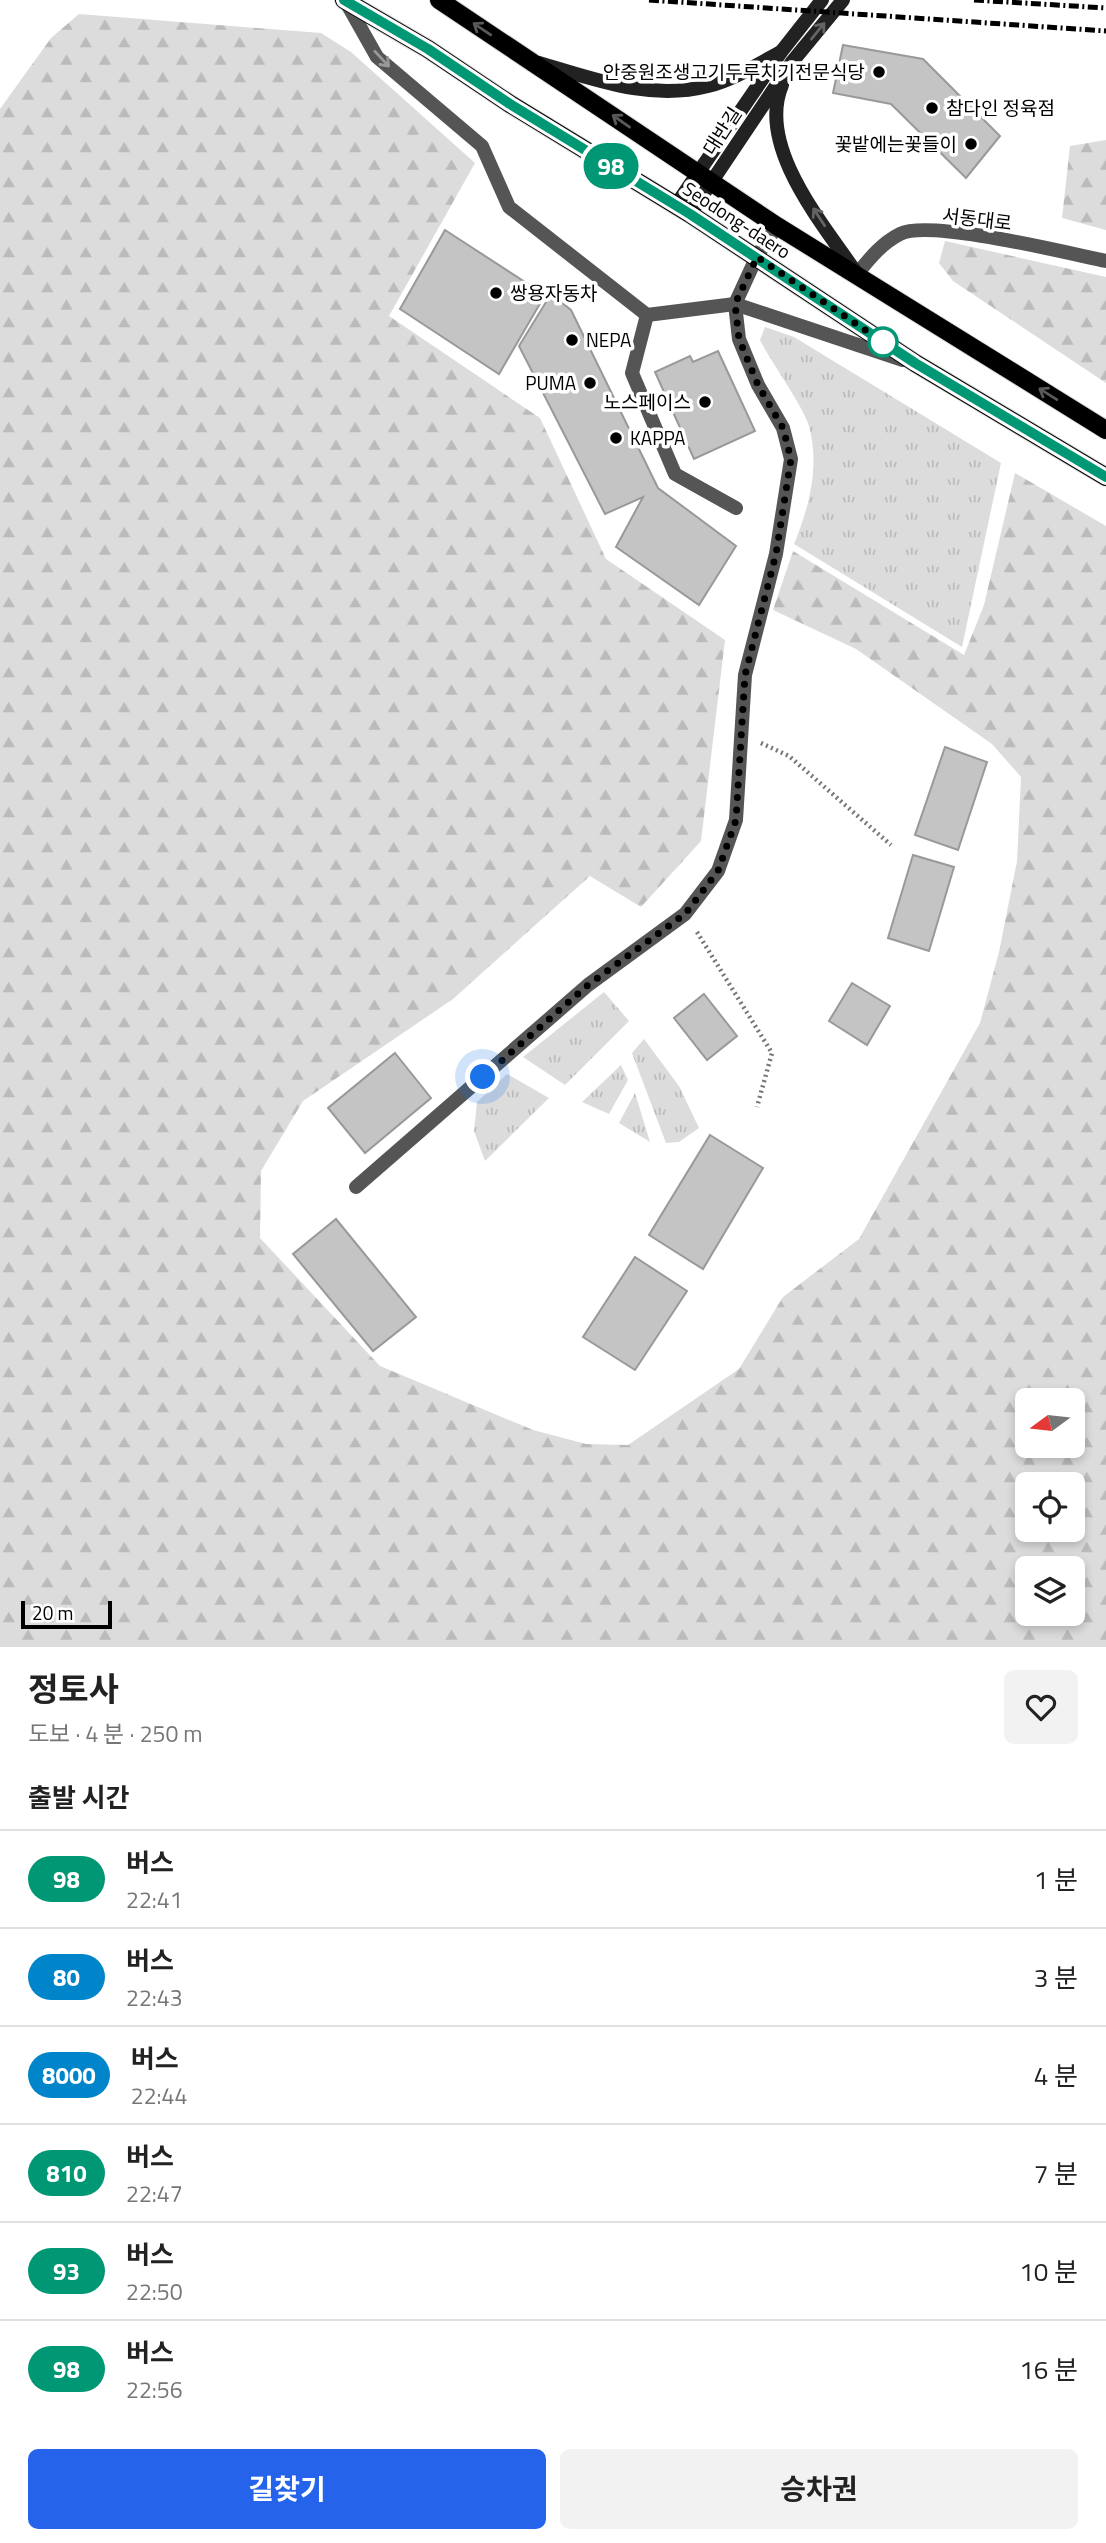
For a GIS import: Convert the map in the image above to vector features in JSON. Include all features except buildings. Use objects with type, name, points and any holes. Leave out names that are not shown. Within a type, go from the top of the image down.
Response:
[{"type":"main road","name":"Seodong-daero","points":[[439,0],[777,226],[1106,430]]},
{"type":"main road","name":"Seodong-daero","points":[[345,1],[428,49],[510,104],[683,210],[915,363],[1106,477]]},
{"type":"street","points":[[683,210],[787,57],[822,0]]},
{"type":"street","points":[[525,59],[623,87],[668,91],[711,86],[787,57],[843,0]]},
{"type":"street","points":[[787,57],[775,102],[785,159],[857,274]]},
{"type":"lane","points":[[345,1],[377,57],[482,146],[509,207],[647,315],[735,304],[915,363]]},
{"type":"lane","points":[[356,1187],[588,985],[685,914],[718,871],[736,820],[745,675],[776,554],[791,459],[783,428],[758,385],[739,339],[735,304],[757,257],[777,226]]},
{"type":"lane","name":"서동대로","points":[[857,274],[879,248],[903,232],[958,231],[1106,261]]},
{"type":"lane","points":[[647,315],[632,373],[675,474],[736,508]]},
{"type":"path","points":[[742,734],[789,756],[891,845]]},
{"type":"path","points":[[685,914],[772,1053],[757,1107]]},
{"type":"green space","points":[[79,14],[321,33],[351,52],[475,163],[389,316],[540,418],[606,559],[725,640],[701,841],[641,907],[590,876],[453,999],[303,1101],[261,1171],[260,1238],[380,1366],[533,1430],[586,1444],[628,1445],[739,1369],[783,1297],[859,1239],[980,1023],[999,952],[1017,861],[1021,777],[992,744],[856,649],[773,610],[793,551],[964,655],[984,605],[1015,473],[1106,526],[1106,1647],[0,1647],[0,109],[51,38]]},
{"type":"green space","points":[[1106,140],[1106,230],[1062,218],[1070,146]]},
{"type":"green space","points":[[945,241],[1106,277],[1106,383],[953,281],[939,263]]},
{"type":"green space","points":[[765,327],[794,337],[1001,463],[962,647],[794,544],[811,486],[812,441],[809,426],[800,407],[760,340]]},
{"type":"green space","points":[[604,992],[629,1021],[565,1085],[523,1057]]},
{"type":"green space","points":[[644,1039],[679,1086],[699,1128],[679,1142],[666,1143],[632,1053]]},
{"type":"green space","points":[[621,1065],[628,1080],[609,1114],[582,1102]]},
{"type":"green space","points":[[507,1074],[549,1098],[485,1161],[474,1131],[477,1102]]},
{"type":"green space","points":[[635,1093],[650,1142],[619,1123]]},
{"type":"railway","points":[[649,0],[1106,31]]},
{"type":"railway","points":[[974,0],[1106,8]]},
{"type":"bus line","name":"98","points":[[344,0],[428,49],[510,104],[690,214],[915,363],[1106,477]]},
{"type":"place","name":"안중원조생고기두루치기전문식당","points":[[879,72]]},
{"type":"place","name":"참다인 정육점","points":[[932,108]]},
{"type":"place","name":"꽃밭에는꽃들이","points":[[971,144]]},
{"type":"place","name":"쌍용자동차","points":[[496,293]]},
{"type":"place","name":"NEPA","points":[[572,340]]},
{"type":"place","name":"PUMA","points":[[590,383]]},
{"type":"place","name":"노스페이스","points":[[705,402]]},
{"type":"place","name":"KAPPA","points":[[616,438]]},
{"type":"route","points":[[483,1077],[588,985],[685,914],[718,871],[736,820],[745,675],[776,554],[791,459],[783,428],[758,385],[739,339],[735,304],[757,257],[892,348],[883,342]]}]
